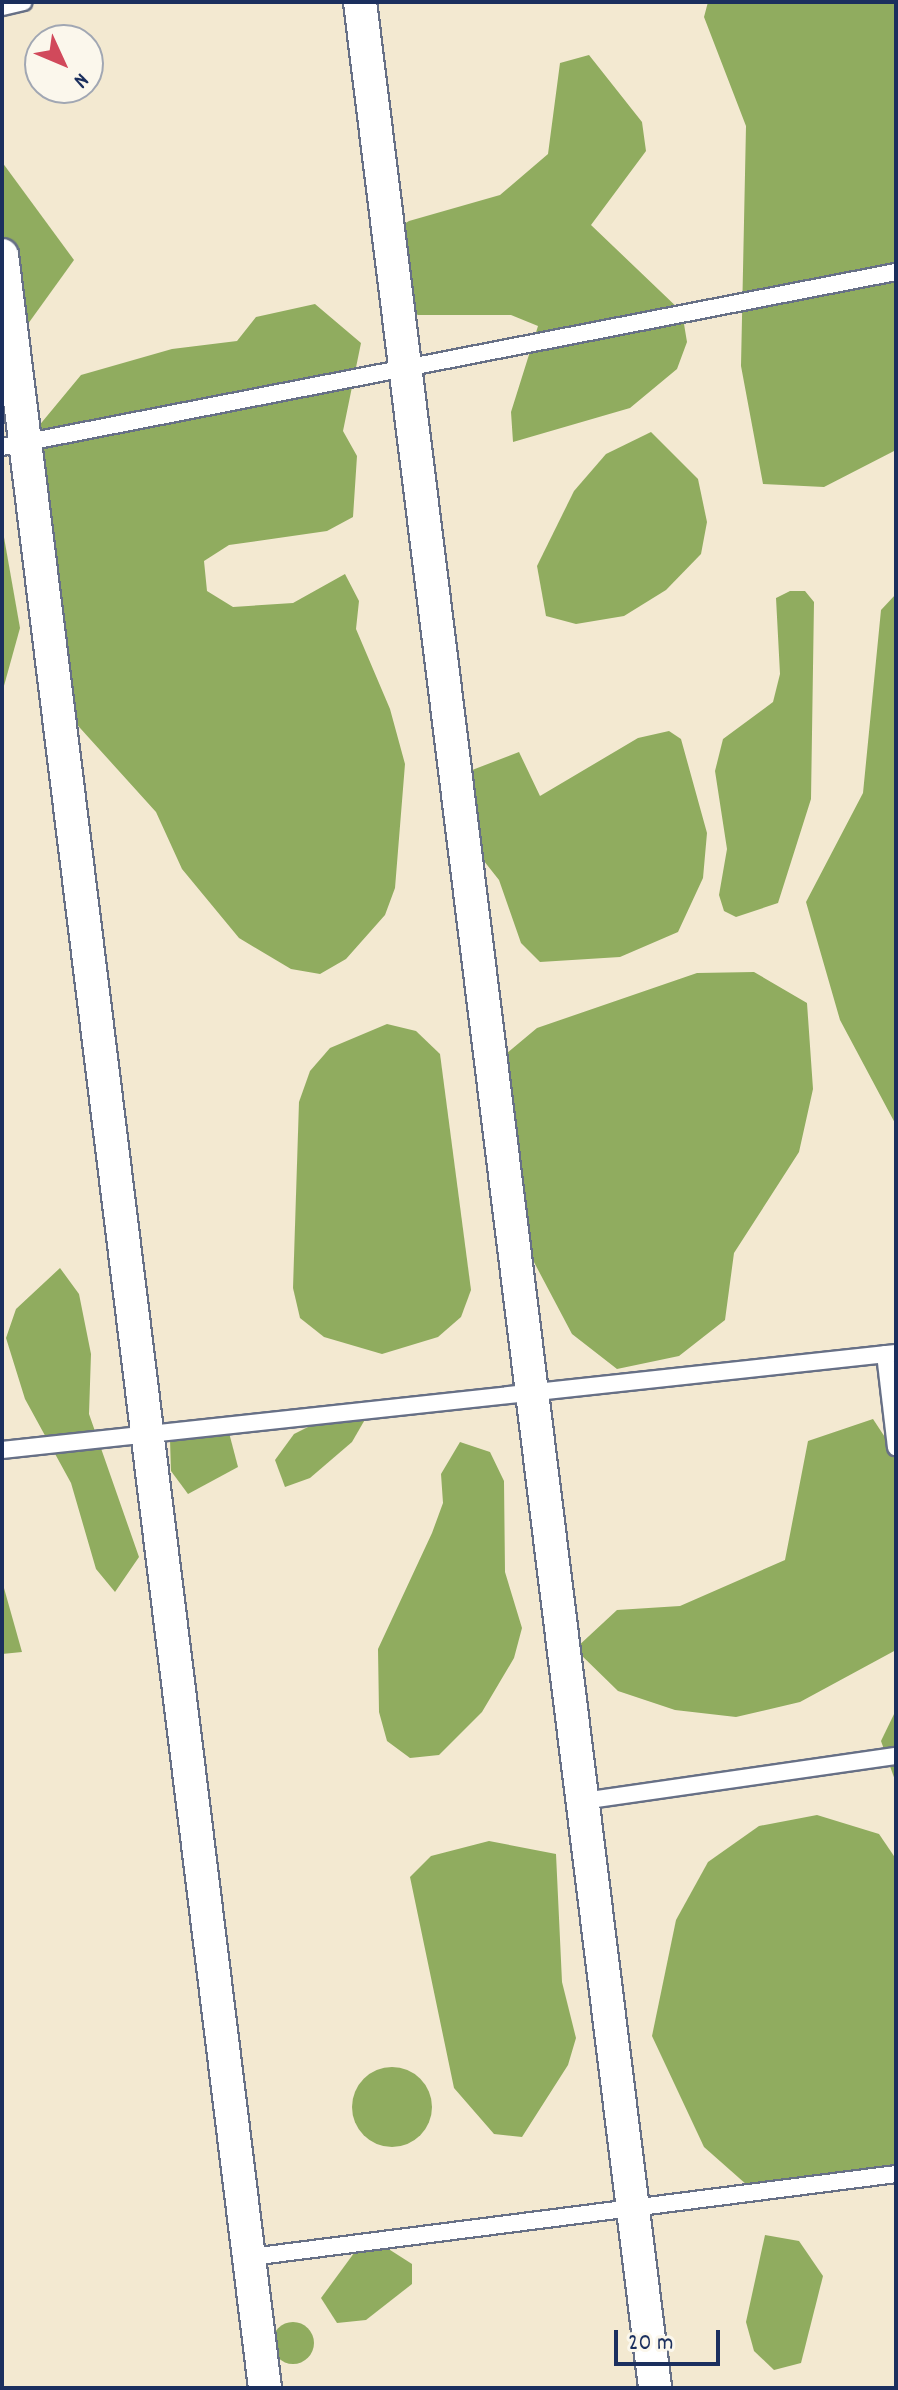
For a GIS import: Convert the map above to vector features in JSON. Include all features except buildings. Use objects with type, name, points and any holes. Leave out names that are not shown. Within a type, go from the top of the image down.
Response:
[{"type":"street","points":[[360,2],[655,2388]]},
{"type":"street","points":[[2,255],[14,447],[149,1434],[265,2388]]},
{"type":"lane","points":[[2,7],[23,2]]},
{"type":"lane","points":[[14,447],[896,272]]},
{"type":"lane","points":[[2,1450],[890,1354],[896,1447]]},
{"type":"lane","points":[[583,1801],[896,1756]]},
{"type":"lane","points":[[251,2257],[896,2174]]},
{"type":"green space","points":[[708,2],[896,2],[896,450],[824,487],[763,484],[741,366],[746,126],[704,17]]},
{"type":"green space","points":[[589,55],[642,122],[646,151],[591,225],[682,312],[687,342],[677,369],[630,408],[513,442],[511,412],[538,326],[511,315],[418,315],[392,302],[379,239],[409,221],[500,195],[548,154],[560,63]]},
{"type":"green space","points":[[2,162],[74,260],[2,360]]},
{"type":"green space","points":[[315,304],[361,343],[343,431],[357,456],[353,517],[327,531],[229,545],[204,561],[207,591],[233,607],[293,603],[345,574],[359,601],[356,629],[390,709],[405,764],[395,888],[385,915],[346,959],[320,974],[291,969],[239,938],[182,869],[156,812],[71,718],[23,445],[81,375],[172,349],[237,341],[256,317]]},
{"type":"green space","points":[[651,432],[698,479],[707,522],[701,554],[666,590],[624,616],[576,624],[546,616],[537,566],[574,491],[606,454]]},
{"type":"green space","points":[[2,526],[20,628],[2,693]]},
{"type":"green space","points":[[790,591],[805,591],[814,602],[811,799],[778,903],[736,917],[724,911],[719,895],[727,849],[715,771],[723,739],[773,702],[780,674],[776,598]]},
{"type":"green space","points":[[896,594],[896,1125],[840,1020],[806,902],[863,793],[881,610]]},
{"type":"green space","points":[[669,731],[681,739],[707,833],[703,878],[678,932],[620,957],[540,962],[521,943],[499,880],[461,832],[467,772],[519,752],[540,796],[638,738]]},
{"type":"green space","points":[[754,972],[807,1003],[813,1089],[799,1152],[734,1253],[725,1320],[679,1356],[617,1369],[572,1334],[489,1177],[482,1118],[495,1063],[537,1028],[697,973]]},
{"type":"green space","points":[[387,1024],[416,1031],[440,1054],[471,1290],[461,1317],[438,1337],[382,1354],[324,1337],[300,1318],[293,1288],[299,1102],[310,1071],[330,1048]]},
{"type":"green space","points":[[60,1268],[79,1294],[91,1354],[89,1414],[139,1557],[115,1592],[96,1569],[71,1483],[25,1399],[6,1338],[16,1309]]},
{"type":"green space","points":[[350,1406],[367,1416],[352,1442],[310,1478],[285,1487],[275,1460],[294,1434]]},
{"type":"green space","points":[[873,1419],[896,1454],[896,1650],[800,1702],[736,1717],[675,1710],[618,1691],[575,1649],[617,1610],[680,1606],[785,1560],[808,1441]]},
{"type":"green space","points":[[196,1424],[227,1425],[238,1467],[188,1494],[171,1471],[170,1440]]},
{"type":"green space","points":[[460,1442],[490,1452],[504,1481],[505,1572],[522,1628],[514,1658],[482,1712],[439,1755],[410,1758],[387,1741],[379,1712],[378,1649],[432,1533],[443,1503],[441,1474]]},
{"type":"green space","points":[[2,1581],[22,1652],[2,1654]]},
{"type":"green space","points":[[896,1710],[896,1783],[881,1741]]},
{"type":"green space","points":[[817,1815],[879,1834],[896,1859],[896,2165],[863,2176],[747,2185],[704,2147],[652,2036],[676,1920],[708,1862],[759,1826]]},
{"type":"green space","points":[[489,1841],[556,1854],[562,1982],[576,2038],[568,2065],[522,2137],[494,2134],[454,2088],[410,1877],[431,1856]]},
{"type":"green space","points":[[384,2067],[400,2067],[421,2078],[432,2099],[432,2115],[421,2136],[400,2147],[384,2147],[370,2141],[358,2129],[352,2115],[352,2099],[358,2085],[370,2073]]},
{"type":"green space","points":[[765,2235],[799,2241],[823,2276],[801,2363],[774,2370],[754,2351],[746,2322]]},
{"type":"green space","points":[[387,2248],[412,2264],[412,2284],[366,2320],[337,2323],[321,2298],[357,2249]]},
{"type":"green space","points":[[293,2322],[308,2328],[314,2343],[308,2358],[293,2364],[278,2358],[272,2343],[278,2328]]}]
